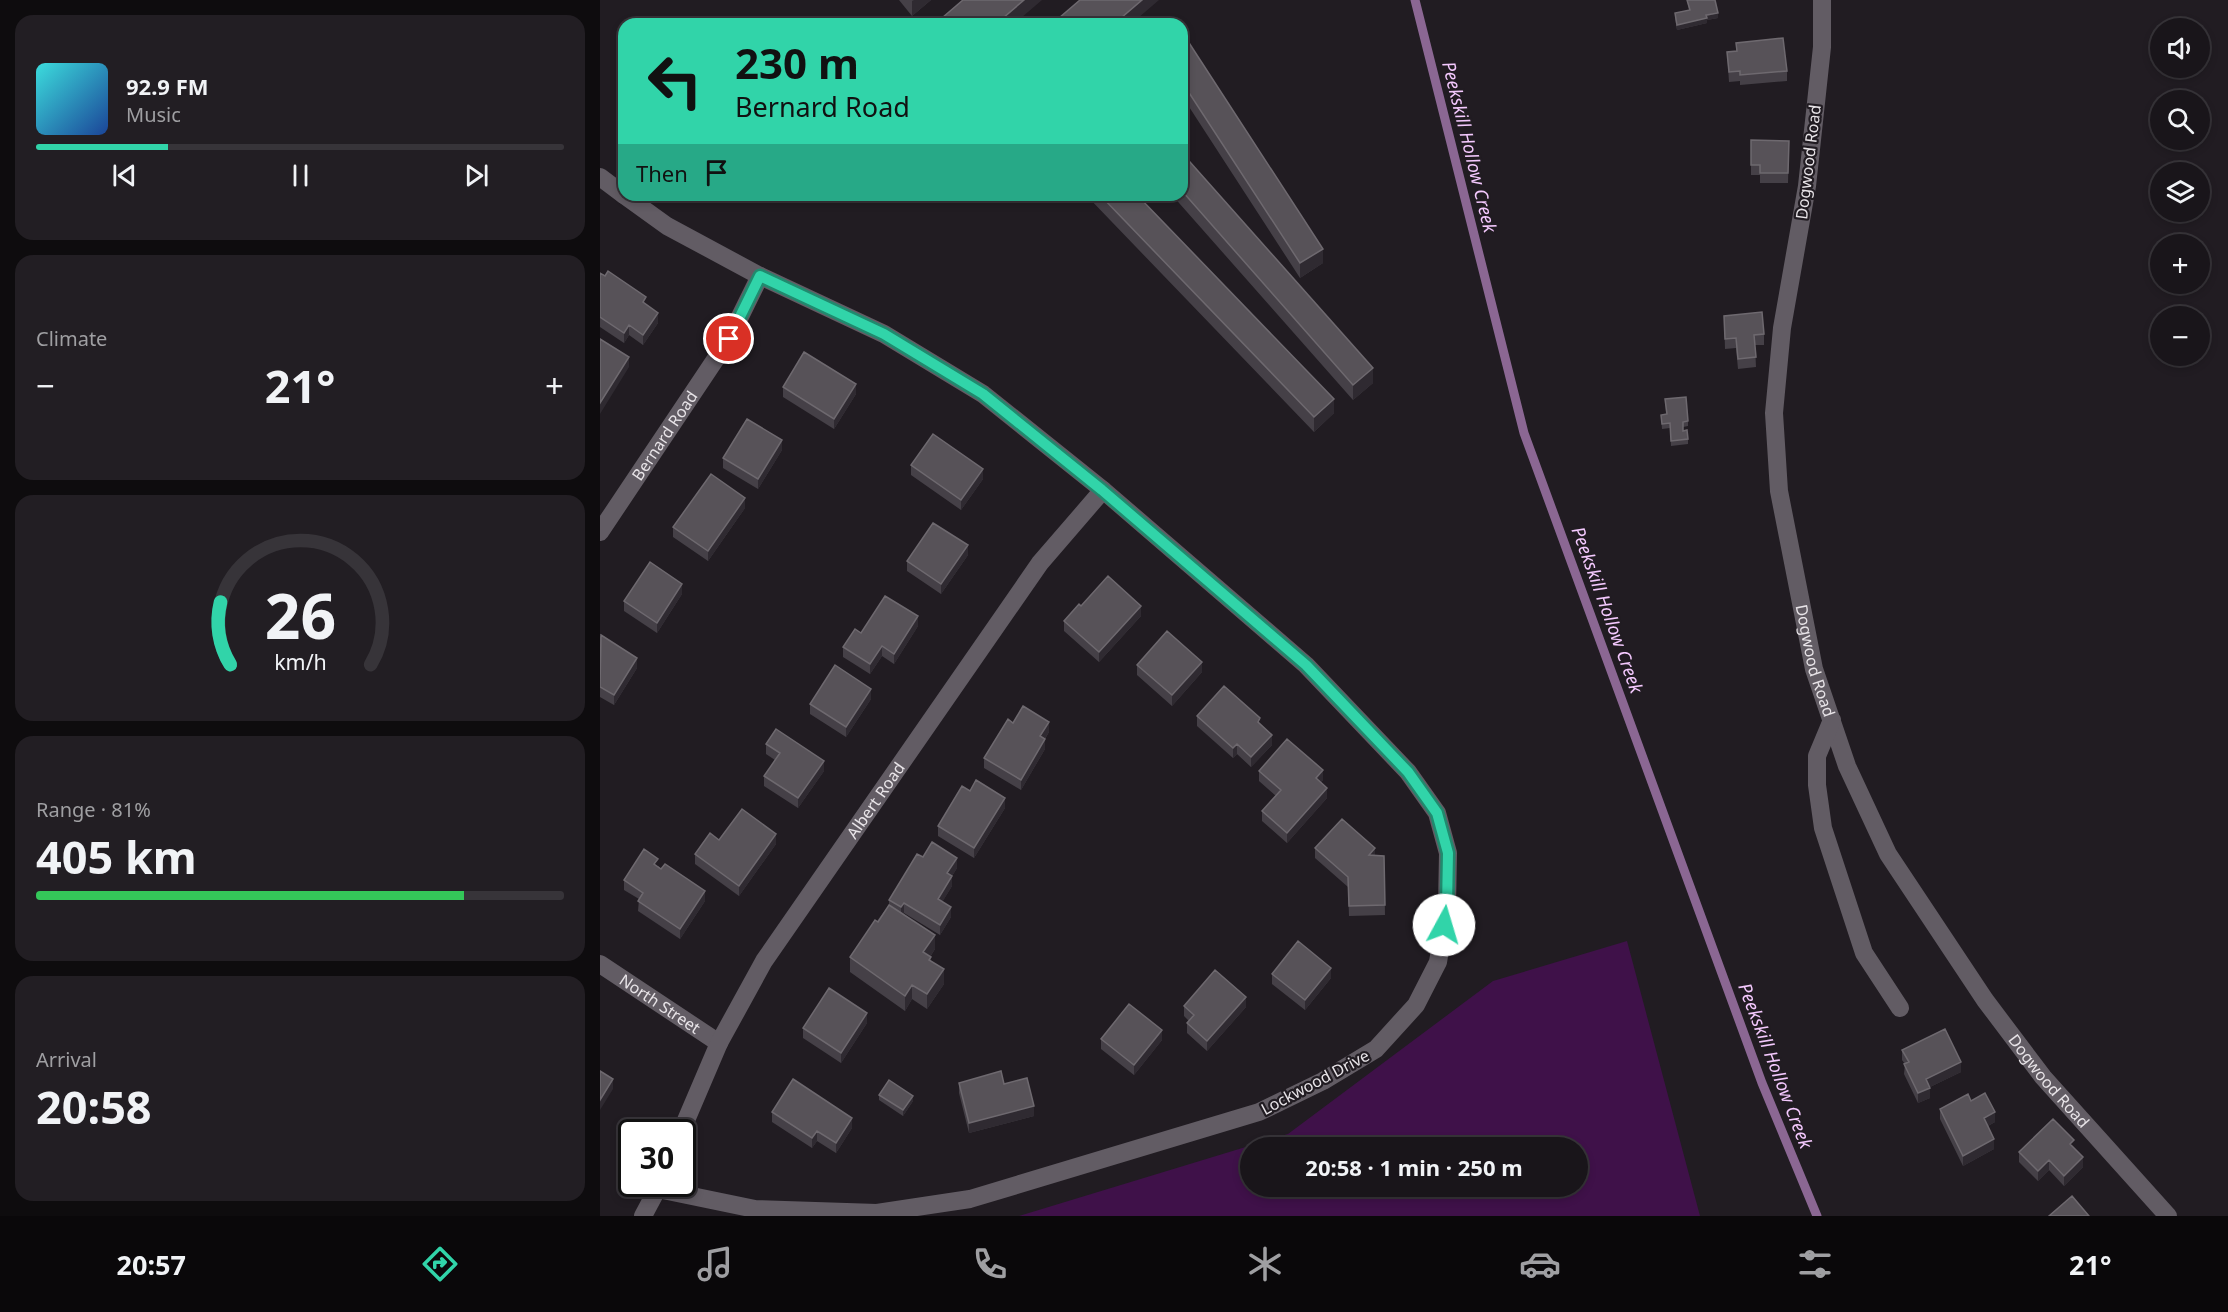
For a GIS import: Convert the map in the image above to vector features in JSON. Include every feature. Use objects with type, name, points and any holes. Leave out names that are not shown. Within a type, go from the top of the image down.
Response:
[{"type":"street","name":"Dogwood Road","points":[[1822,0],[1822,48],[1807,186],[1782,328],[1774,413],[1779,491],[1814,669],[1847,766],[1888,854],[1985,1000],[2043,1077],[2168,1216]]},
{"type":"street","name":"Lockwood Drive","points":[[600,177],[618,190]]},
{"type":"street","name":"Lockwood Drive","points":[[632,201],[667,226],[760,276],[884,334],[983,394],[1102,490],[1306,665],[1408,772],[1437,813],[1448,853],[1447,907],[1438,962],[1416,1005],[1376,1049],[1323,1081],[1259,1112],[970,1199],[877,1213],[755,1209],[696,1195]]},
{"type":"street","name":"Bernard Road","points":[[600,532],[729,339],[760,276]]},
{"type":"street","name":"Albert Road","points":[[687,1119],[719,1043],[764,961],[1040,563],[1102,490]]},
{"type":"street","points":[[1832,720],[1817,756],[1817,785],[1823,828],[1864,953],[1900,1008]]},
{"type":"street","name":"North Street","points":[[600,964],[719,1043]]},
{"type":"street","name":"Lockwood Drive","points":[[643,1216],[653,1197]]},
{"type":"shaded area","points":[[1627,941],[1700,1216],[1019,1216],[1240,1149],[1240,1197],[1588,1197],[1588,1137],[1278,1137],[1288,1134],[1493,981]]},
{"type":"building","points":[[963,0],[1024,0],[1003,18],[942,18]]},
{"type":"building","points":[[1080,0],[1142,0],[1121,18],[1059,18]]},
{"type":"building","points":[[1687,0],[1715,0],[1718,13],[1677,25],[1675,13],[1690,10]]},
{"type":"building","points":[[1783,38],[1787,71],[1740,75],[1740,71],[1729,72],[1727,52],[1737,51],[1736,43]]},
{"type":"building","points":[[1188,41],[1323,249],[1300,263],[1188,91]]},
{"type":"building","points":[[1751,140],[1789,141],[1788,173],[1760,173],[1760,165],[1751,165]]},
{"type":"building","points":[[1188,160],[1373,368],[1353,385],[1188,198]]},
{"type":"building","points":[[1106,201],[1143,201],[1334,399],[1314,417]]},
{"type":"building","points":[[608,271],[646,297],[643,302],[658,313],[643,335],[629,325],[624,333],[600,317],[600,273],[605,276]]},
{"type":"building","points":[[1762,312],[1764,334],[1754,335],[1756,357],[1738,359],[1736,338],[1725,339],[1724,316]]},
{"type":"building","points":[[600,339],[629,357],[600,403]]},
{"type":"building","points":[[804,352],[856,384],[834,419],[783,387]]},
{"type":"building","points":[[1686,397],[1688,421],[1683,422],[1683,431],[1687,430],[1688,439],[1671,441],[1670,423],[1662,424],[1661,415],[1667,414],[1665,399]]},
{"type":"building","points":[[747,419],[782,440],[758,479],[723,458]]},
{"type":"building","points":[[933,434],[983,469],[961,500],[911,465]]},
{"type":"building","points":[[711,474],[745,498],[708,551],[673,527]]},
{"type":"building","points":[[933,523],[968,545],[941,584],[907,561]]},
{"type":"building","points":[[650,562],[682,584],[657,623],[624,601]]},
{"type":"building","points":[[1108,576],[1141,606],[1099,652],[1064,621]]},
{"type":"building","points":[[885,596],[918,616],[894,654],[882,646],[870,664],[843,647],[855,629],[861,633]]},
{"type":"building","points":[[1167,631],[1202,662],[1172,695],[1137,665]]},
{"type":"building","points":[[601,635],[637,658],[614,695],[600,687]]},
{"type":"building","points":[[835,665],[871,689],[846,727],[810,704]]},
{"type":"building","points":[[1224,686],[1260,718],[1258,722],[1272,735],[1251,757],[1237,744],[1233,748],[1197,716]]},
{"type":"building","points":[[1023,706],[1049,722],[1040,736],[1045,739],[1021,780],[984,758],[1008,719],[1013,723]]},
{"type":"building","points":[[776,729],[824,761],[798,798],[764,776],[780,753],[766,744]]},
{"type":"building","points":[[1287,739],[1323,770],[1316,778],[1327,788],[1287,833],[1262,811],[1281,790],[1259,771]]},
{"type":"building","points":[[976,780],[1005,798],[974,848],[938,826],[962,786],[970,791]]},
{"type":"building","points":[[742,809],[776,834],[739,886],[695,854],[710,833],[719,840]]},
{"type":"building","points":[[1342,819],[1375,848],[1369,855],[1384,856],[1385,905],[1349,906],[1348,877],[1315,848]]},
{"type":"building","points":[[932,842],[957,858],[947,873],[952,876],[938,899],[951,907],[940,925],[904,903],[901,907],[889,900],[917,854],[923,857]]},
{"type":"building","points":[[644,849],[658,859],[654,864],[661,869],[665,864],[705,891],[680,929],[638,901],[643,893],[624,880]]},
{"type":"building","points":[[889,905],[935,935],[923,952],[931,957],[929,960],[944,969],[927,994],[912,985],[905,996],[850,957],[875,920],[878,922]]},
{"type":"building","points":[[1298,941],[1331,968],[1305,1000],[1272,974]]},
{"type":"building","points":[[1215,970],[1246,997],[1207,1041],[1187,1023],[1194,1015],[1184,1006]]},
{"type":"building","points":[[829,988],[867,1013],[841,1053],[803,1028]]},
{"type":"building","points":[[1129,1004],[1162,1030],[1134,1065],[1101,1039]]},
{"type":"building","points":[[1945,1029],[1961,1062],[1926,1079],[1930,1088],[1918,1093],[1904,1064],[1909,1062],[1902,1050]]},
{"type":"building","points":[[600,1071],[613,1079],[600,1100]]},
{"type":"building","points":[[1001,1071],[1004,1084],[1027,1078],[1034,1106],[969,1123],[959,1083]]},
{"type":"building","points":[[793,1079],[852,1118],[836,1143],[817,1131],[812,1138],[772,1112]]},
{"type":"building","points":[[889,1080],[913,1096],[903,1110],[879,1095]]},
{"type":"building","points":[[1985,1093],[1995,1112],[1984,1118],[1994,1139],[1963,1156],[1940,1109],[1968,1094],[1971,1101]]},
{"type":"building","points":[[2053,1119],[2074,1140],[2070,1144],[2083,1157],[2064,1176],[2049,1160],[2038,1171],[2019,1152]]},
{"type":"building","points":[[2072,1196],[2089,1216],[2049,1216]]},
{"type":"waterway","name":"Peekskill Hollow Creek","points":[[1415,0],[1524,433],[1762,1083],[1817,1216]]},
{"type":"route","points":[[729,339],[760,276],[884,334],[983,394],[1102,490],[1306,665],[1408,772],[1437,813],[1448,853],[1447,907],[1444,925]]}]
